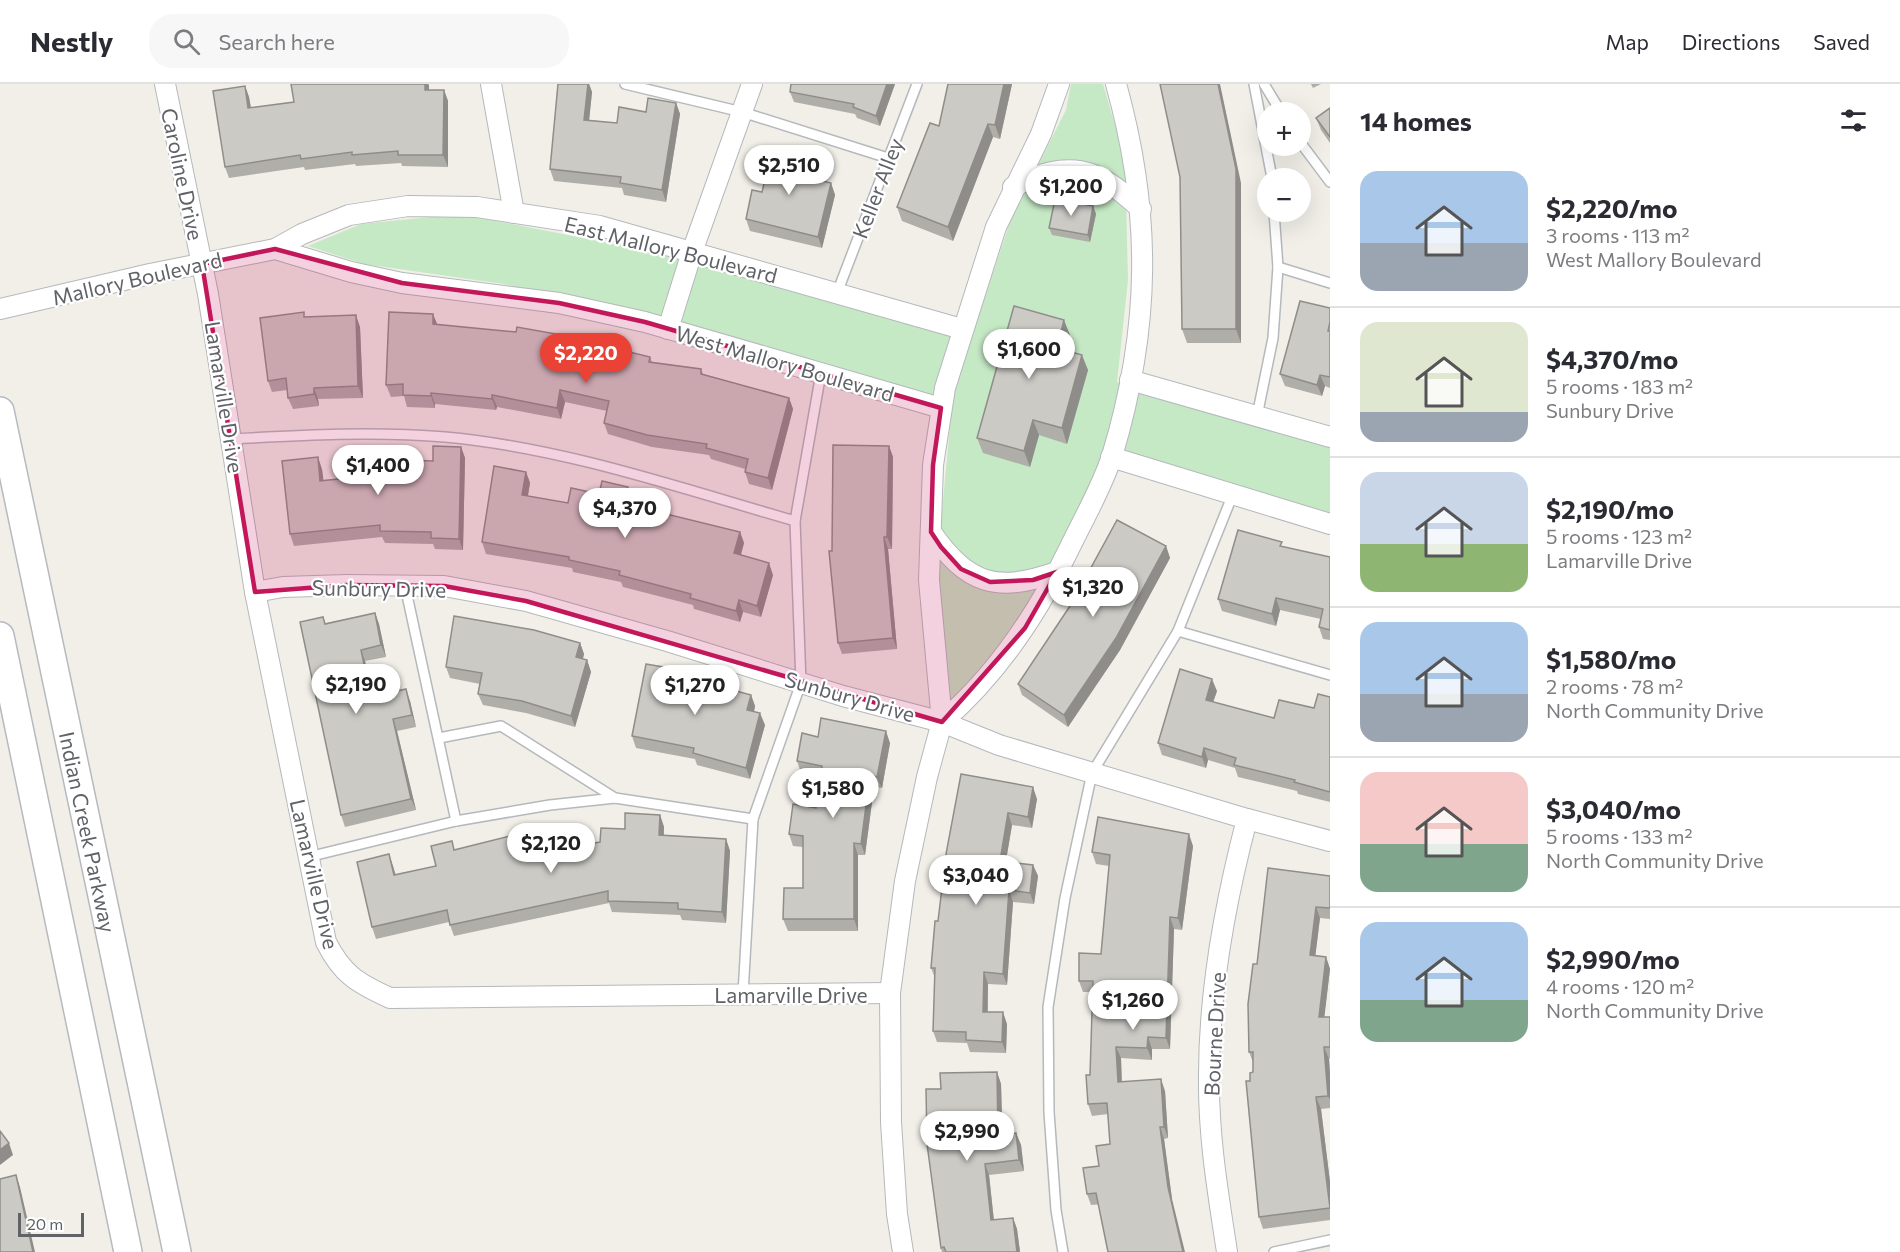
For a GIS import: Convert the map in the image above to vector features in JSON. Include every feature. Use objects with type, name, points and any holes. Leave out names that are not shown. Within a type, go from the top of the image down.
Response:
[{"type":"street","name":"Caroline Drive","points":[[165,84],[202,264]]},
{"type":"street","points":[[491,84],[514,213]]},
{"type":"street","points":[[668,329],[692,252],[752,84]]},
{"type":"street","points":[[903,1252],[897,1214],[891,1122],[890,993],[905,881],[927,777],[942,722],[929,580],[933,465],[941,408],[962,329],[996,227],[1013,187],[1041,134],[1059,84]]},
{"type":"street","points":[[942,722],[968,700],[1025,628],[1058,572],[1112,457],[1130,380],[1143,295],[1141,209],[1132,140],[1116,84]]},
{"type":"street","points":[[1013,187],[1041,174],[1075,169],[1096,174],[1117,186],[1141,209]]},
{"type":"street","name":"East Mallory Boulevard","points":[[275,249],[302,234],[350,215],[408,206],[477,207],[600,226],[962,329]]},
{"type":"street","name":"Mallory Boulevard","points":[[0,309],[275,249]]},
{"type":"street","name":"West Mallory Boulevard","points":[[275,249],[351,272],[402,283],[559,303],[668,329],[941,408]]},
{"type":"street","name":"Lamarville Drive","points":[[202,264],[255,592],[326,942],[339,966],[363,986],[390,998],[890,993]]},
{"type":"street","points":[[1130,380],[1330,437]]},
{"type":"street","name":"Indian Creek Parkway","points":[[0,411],[177,1252]]},
{"type":"street","points":[[1112,457],[1330,524]]},
{"type":"street","points":[[931,532],[961,569],[990,582],[1033,580],[1058,572]]},
{"type":"street","name":"Sunbury Drive","points":[[255,592],[326,585],[444,586],[526,601],[801,683],[942,722],[999,745],[1330,841]]},
{"type":"street","points":[[0,636],[128,1252]]},
{"type":"street","name":"Bourne Drive","points":[[1227,1252],[1213,1164],[1209,1077],[1212,1006],[1230,884],[1248,819]]},
{"type":"lane","points":[[625,84],[742,112],[888,158]]},
{"type":"lane","name":"Keller Alley","points":[[837,293],[917,84]]},
{"type":"lane","points":[[1254,84],[1270,168]]},
{"type":"lane","points":[[1264,84],[1275,102]]},
{"type":"lane","points":[[1310,156],[1330,182]]},
{"type":"lane","points":[[1257,416],[1273,338],[1278,267],[1275,222]]},
{"type":"lane","points":[[1278,267],[1330,283]]},
{"type":"lane","points":[[743,994],[753,819],[801,683],[795,521],[821,373]]},
{"type":"lane","points":[[231,439],[332,433],[446,437],[586,460],[795,521]]},
{"type":"lane","points":[[1063,1252],[1056,1210],[1049,1112],[1048,1007],[1065,898],[1092,773],[1178,631],[1233,494]]},
{"type":"lane","points":[[405,586],[456,820]]},
{"type":"lane","points":[[1178,631],[1330,675]]},
{"type":"lane","points":[[439,738],[501,726],[615,798]]},
{"type":"lane","points":[[308,857],[456,820],[550,805],[615,798],[753,819]]},
{"type":"lane","points":[[1274,1252],[1330,1240]]},
{"type":"highlighted area","points":[[275,249],[402,283],[559,303],[645,322],[941,408],[933,465],[931,532],[941,547],[961,569],[990,582],[1033,580],[1057,572],[1025,628],[942,722],[526,601],[444,586],[347,585],[255,592],[202,264]]},
{"type":"green space","points":[[1071,84],[1103,84],[1125,160],[1128,280],[1117,382],[1330,444],[1330,513],[1137,458],[1117,455],[1010,639],[947,704],[936,575],[952,405],[698,330],[504,284],[364,264],[308,246],[361,224],[461,214],[705,262],[972,336],[1011,219],[1066,110]]},
{"type":"building","points":[[291,84],[425,84],[425,90],[444,90],[443,155],[398,155],[398,151],[352,155],[352,152],[301,159],[300,155],[225,167],[213,91],[245,86],[248,108],[294,102]]},
{"type":"building","points":[[558,84],[588,84],[584,120],[617,123],[619,107],[646,112],[648,98],[676,103],[662,190],[620,183],[621,177],[550,169]]},
{"type":"building","points":[[791,84],[887,84],[876,116],[853,107],[854,104],[790,92]]},
{"type":"building","points":[[948,84],[1004,84],[995,125],[988,124],[948,227],[897,207],[930,123],[939,126]]},
{"type":"building","points":[[1160,84],[1218,84],[1236,169],[1236,329],[1182,329],[1180,177]]},
{"type":"building","points":[[1330,108],[1330,137],[1316,118]]},
{"type":"building","points":[[773,146],[805,154],[800,176],[831,183],[818,237],[746,219],[752,190],[762,192]]},
{"type":"building","points":[[1055,199],[1093,206],[1088,235],[1049,228]]},
{"type":"building","points":[[1300,301],[1330,308],[1328,331],[1330,331],[1330,377],[1320,375],[1317,385],[1280,374]]},
{"type":"building","points":[[1014,306],[1064,320],[1057,348],[1082,355],[1062,428],[1033,420],[1024,451],[977,438]]},
{"type":"building","points":[[304,312],[304,317],[356,315],[358,386],[314,388],[314,394],[288,398],[286,378],[268,381],[260,318]]},
{"type":"building","points":[[389,312],[433,314],[433,324],[516,332],[517,327],[556,334],[650,357],[649,362],[701,369],[701,374],[789,398],[768,478],[745,472],[748,459],[706,448],[707,444],[647,435],[604,423],[609,401],[560,390],[557,408],[492,395],[492,399],[431,393],[431,396],[403,395],[403,384],[386,385]]},
{"type":"building","points":[[833,445],[889,446],[887,537],[884,537],[893,638],[838,643],[829,551],[832,551]]},
{"type":"building","points":[[433,446],[461,447],[459,539],[431,538],[431,532],[380,531],[380,525],[290,534],[282,461],[318,457],[320,481],[367,476],[367,459],[433,461]]},
{"type":"building","points":[[494,466],[526,472],[522,495],[568,503],[571,488],[599,494],[602,481],[628,487],[627,493],[660,502],[658,512],[740,532],[734,553],[769,563],[757,606],[739,600],[736,611],[690,598],[691,594],[619,575],[620,571],[569,560],[569,557],[482,542]]},
{"type":"building","points":[[1117,520],[1166,546],[1116,638],[1064,715],[1018,684],[1070,606]]},
{"type":"building","points":[[1238,530],[1282,542],[1280,546],[1330,557],[1330,630],[1319,627],[1323,609],[1276,598],[1272,614],[1218,599]]},
{"type":"building","points":[[375,613],[381,645],[361,650],[371,697],[406,689],[412,715],[393,719],[411,799],[341,815],[300,622],[323,617],[325,624]]},
{"type":"building","points":[[454,616],[534,630],[580,643],[576,657],[587,660],[571,716],[522,701],[478,694],[482,673],[446,667]]},
{"type":"building","points":[[646,664],[693,672],[692,679],[751,695],[747,710],[760,713],[746,768],[693,753],[694,748],[632,736]]},
{"type":"building","points":[[1180,669],[1212,679],[1206,700],[1274,718],[1279,700],[1314,708],[1318,694],[1330,697],[1330,792],[1294,782],[1295,780],[1234,765],[1236,758],[1204,748],[1202,757],[1158,743]]},
{"type":"building","points":[[821,718],[886,731],[877,777],[870,775],[861,844],[854,843],[854,919],[783,919],[784,888],[803,888],[803,836],[789,834],[793,804],[816,808],[822,766],[797,761],[802,733],[818,737]]},
{"type":"building","points":[[961,774],[1033,787],[1028,817],[1008,813],[1000,861],[1033,865],[1030,893],[1009,890],[1003,974],[984,972],[983,1012],[1003,1012],[1002,1042],[966,1040],[966,1032],[933,1031],[935,968],[931,968],[935,921],[938,921],[946,854]]},
{"type":"building","points":[[625,813],[660,815],[659,835],[726,839],[722,912],[678,909],[678,903],[608,901],[608,891],[450,925],[447,910],[372,927],[357,862],[389,854],[394,875],[436,866],[431,846],[452,841],[454,850],[546,827],[550,851],[600,842],[601,828],[625,829]]},
{"type":"building","points":[[1098,817],[1189,834],[1178,918],[1170,917],[1166,1038],[1148,1037],[1147,1048],[1116,1047],[1118,1082],[1161,1079],[1164,1127],[1160,1127],[1168,1187],[1183,1252],[1108,1252],[1096,1193],[1087,1194],[1083,1168],[1099,1166],[1096,1146],[1110,1144],[1107,1103],[1088,1104],[1086,1075],[1090,1075],[1093,981],[1079,981],[1079,953],[1101,954],[1110,855],[1092,852]]},
{"type":"building","points":[[1268,868],[1330,876],[1330,908],[1316,907],[1310,955],[1326,957],[1319,1017],[1330,1017],[1330,1047],[1324,1047],[1328,1096],[1316,1097],[1330,1208],[1259,1217],[1246,1081],[1250,1081],[1250,1073],[1253,1072],[1253,1052],[1249,1052],[1248,1004],[1253,964],[1257,964]]},
{"type":"building","points":[[997,1072],[998,1136],[1016,1133],[1019,1160],[985,1164],[991,1220],[1013,1218],[1017,1252],[946,1252],[944,1247],[941,1248],[927,1144],[926,1089],[941,1089],[940,1073]]},
{"type":"building","points":[[0,1131],[9,1143],[0,1150]]},
{"type":"building","points":[[16,1175],[33,1252],[0,1252],[0,1179]]}]
